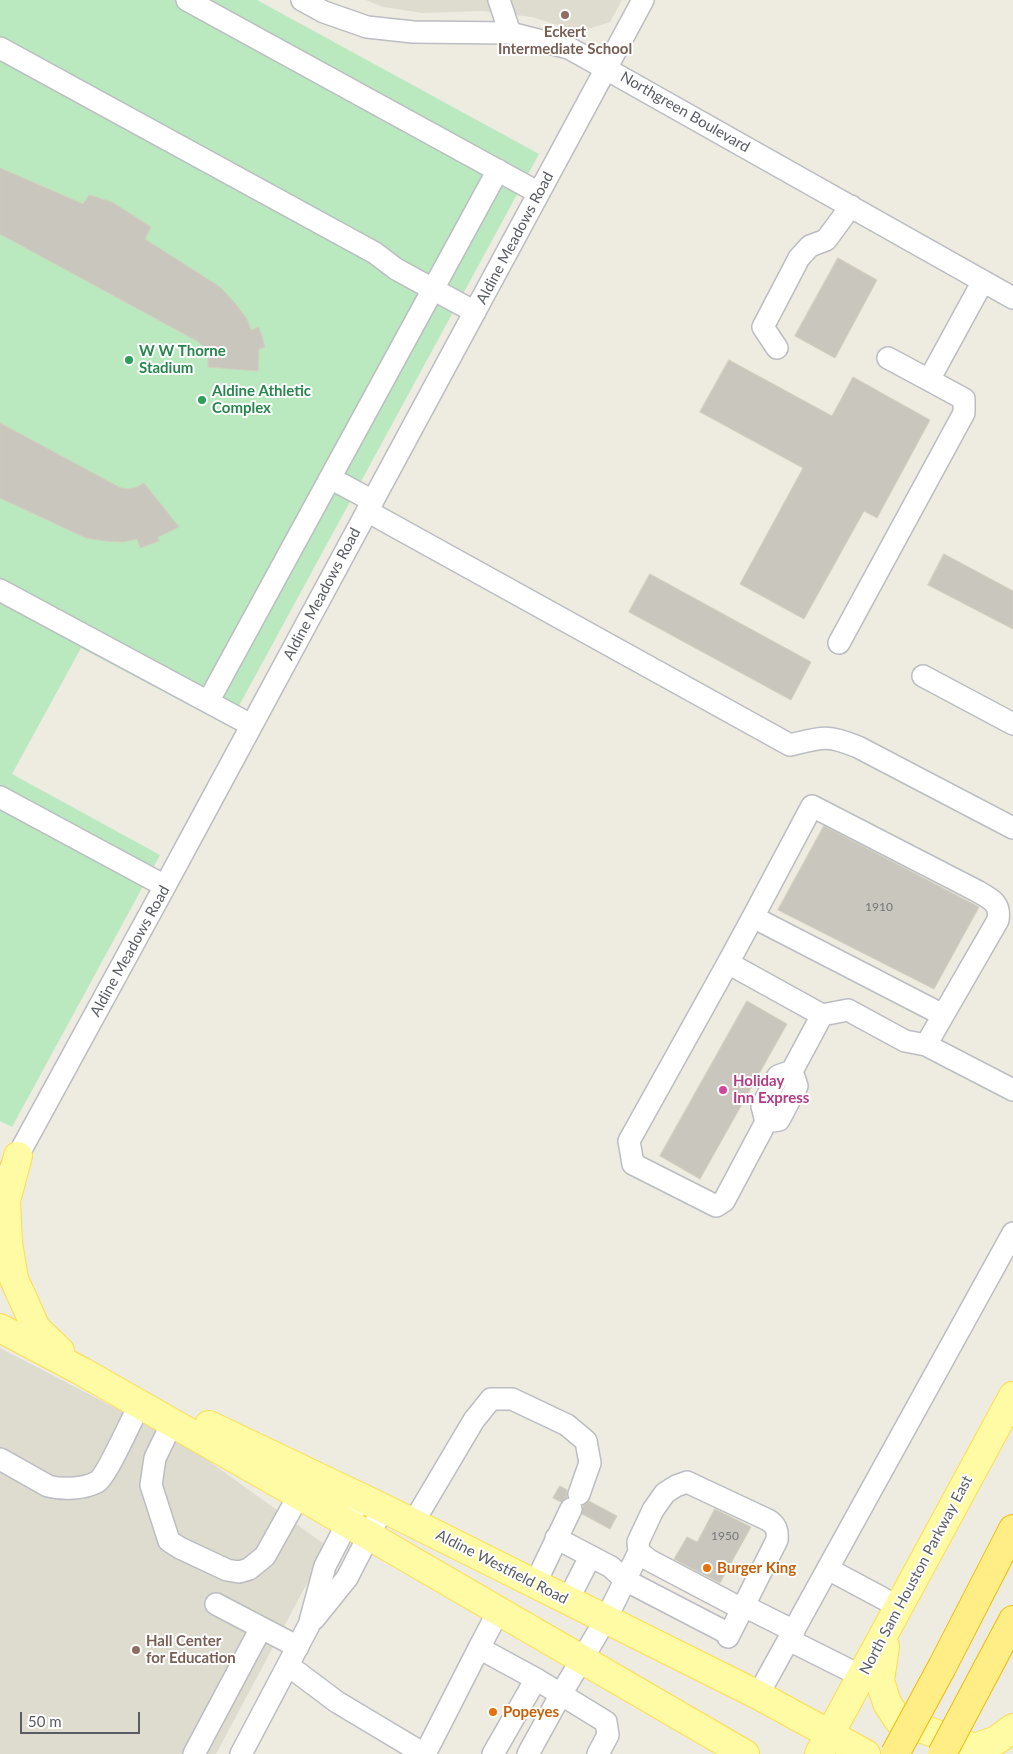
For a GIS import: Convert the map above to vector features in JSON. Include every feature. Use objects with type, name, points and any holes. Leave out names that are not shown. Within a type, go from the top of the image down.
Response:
[{"type":"highway","points":[[895,1754],[1013,1529]]},
{"type":"highway","points":[[942,1754],[1013,1620]]},
{"type":"main road","points":[[18,1156],[6,1202],[8,1243],[14,1280],[36,1328],[83,1372]]},
{"type":"main road","name":"Aldine Westfield Road","points":[[1,1331],[83,1372],[135,1401],[745,1754]]},
{"type":"main road","name":"North Sam Houston Parkway East","points":[[825,1744],[1013,1396]]},
{"type":"main road","name":"Aldine Westfield Road","points":[[135,1401],[210,1425],[372,1502],[758,1695],[825,1744],[866,1754]]},
{"type":"main road","points":[[894,1617],[880,1681],[887,1703],[898,1720],[974,1748],[997,1740],[1013,1728]]},
{"type":"main road","points":[[1010,1754],[1013,1749]]},
{"type":"street","points":[[187,0],[539,193]]},
{"type":"street","name":"Northgreen Boulevard","points":[[302,0],[324,12],[367,27],[413,32],[510,33],[569,48],[1013,298]]},
{"type":"street","points":[[499,0],[510,33]]},
{"type":"street","name":"Aldine Meadows Road","points":[[0,1188],[643,0]]},
{"type":"street","points":[[0,48],[375,253],[396,268],[475,312]]},
{"type":"street","points":[[208,702],[498,170]]},
{"type":"street","points":[[777,348],[763,327],[794,266],[810,246],[826,240],[851,206]]},
{"type":"street","points":[[929,380],[983,281]]},
{"type":"street","points":[[839,643],[964,413],[964,399],[888,358]]},
{"type":"street","points":[[330,478],[370,506],[790,745],[823,737],[838,739],[858,747],[1013,828]]},
{"type":"street","points":[[0,590],[251,725]]},
{"type":"street","points":[[923,676],[1013,724]]},
{"type":"street","points":[[0,797],[165,886]]},
{"type":"street","points":[[822,1015],[792,1071],[778,1076],[762,1106],[766,1122],[724,1201],[716,1206],[633,1164],[629,1141],[728,963],[812,806],[977,891],[995,902],[1000,911],[998,920],[926,1044]]},
{"type":"street","points":[[753,917],[943,1015]]},
{"type":"street","points":[[728,963],[822,1015],[848,1010],[906,1041],[926,1044],[1013,1090]]},
{"type":"street","points":[[758,1695],[1013,1232]]},
{"type":"street","points":[[413,1523],[474,1420],[491,1399],[512,1399],[567,1425],[586,1441],[590,1463],[575,1501],[535,1584]]},
{"type":"street","points":[[0,1459],[48,1486],[57,1489],[74,1488],[98,1482],[106,1472],[135,1401]]},
{"type":"street","points":[[172,1423],[155,1458],[151,1485],[170,1541],[180,1548],[227,1570],[239,1572],[249,1569],[265,1556],[300,1495]]},
{"type":"street","points":[[528,1754],[606,1619],[625,1580],[639,1552],[638,1542],[653,1510],[665,1493],[676,1486],[688,1482],[768,1520],[775,1525],[778,1532],[777,1540],[728,1636],[625,1580],[611,1568],[556,1538]]},
{"type":"street","points":[[241,1754],[309,1625],[325,1566],[358,1529],[372,1502]]},
{"type":"street","points":[[639,1552],[649,1560],[743,1607],[861,1676]]},
{"type":"street","points":[[568,1600],[590,1557]]},
{"type":"street","points":[[828,1569],[894,1617]]},
{"type":"street","points":[[216,1604],[261,1628],[294,1656],[337,1702],[425,1754],[499,1610]]},
{"type":"street","points":[[194,1754],[261,1628]]},
{"type":"street","points":[[479,1648],[561,1694],[606,1722],[608,1735],[598,1754]]},
{"type":"street","points":[[493,1754],[536,1680]]},
{"type":"shaded area","name":"Eckert Intermediate School","points":[[366,0],[622,0],[610,22],[579,32],[532,17],[483,11],[423,13],[383,7]]},
{"type":"shaded area","name":"Hall Center for Education","points":[[0,1348],[185,1444],[327,1546],[216,1754],[0,1754]]},
{"type":"green space","name":"Aldine Athletic Complex","points":[[0,0],[257,0],[539,154],[228,726],[81,648],[12,774],[160,855],[12,1127],[0,1121]]},
{"type":"building","points":[[0,168],[83,204],[89,195],[112,202],[151,227],[145,239],[220,287],[247,319],[251,330],[259,327],[265,347],[259,349],[258,371],[208,367],[208,357],[205,348],[197,341],[0,234]]},
{"type":"building","points":[[838,258],[877,280],[835,358],[795,336]]},
{"type":"building","points":[[729,360],[832,416],[853,377],[930,420],[877,518],[864,511],[804,619],[740,584],[803,468],[700,412]]},
{"type":"building","points":[[0,423],[121,488],[129,489],[144,483],[179,527],[158,537],[159,541],[140,548],[137,539],[123,542],[86,538],[0,498]]},
{"type":"building","points":[[944,554],[1013,591],[1013,629],[928,585]]},
{"type":"building","points":[[650,574],[811,662],[791,700],[629,612]]},
{"type":"building","points":[[824,826],[979,907],[934,989],[778,910]]},
{"type":"building","name":"Holiday Inn Express","points":[[747,1001],[787,1024],[700,1179],[660,1156]]},
{"type":"building","points":[[560,1486],[567,1490],[567,1497],[561,1502],[553,1498]]},
{"type":"building","points":[[589,1501],[617,1516],[610,1529],[582,1514],[583,1506]]},
{"type":"building","points":[[715,1509],[751,1527],[720,1583],[674,1559],[687,1537],[697,1542]]},
{"type":"place","name":"Eckert Intermediate School","points":[[565,15]]},
{"type":"place","name":"W W Thorne Stadium","points":[[129,360]]},
{"type":"place","name":"Aldine Athletic Complex","points":[[202,400]]},
{"type":"place","name":"Holiday Inn Express","points":[[723,1090]]},
{"type":"place","name":"Burger King","points":[[707,1568]]},
{"type":"place","name":"Hall Center for Education","points":[[136,1650]]},
{"type":"place","name":"Popeyes","points":[[493,1712]]}]
